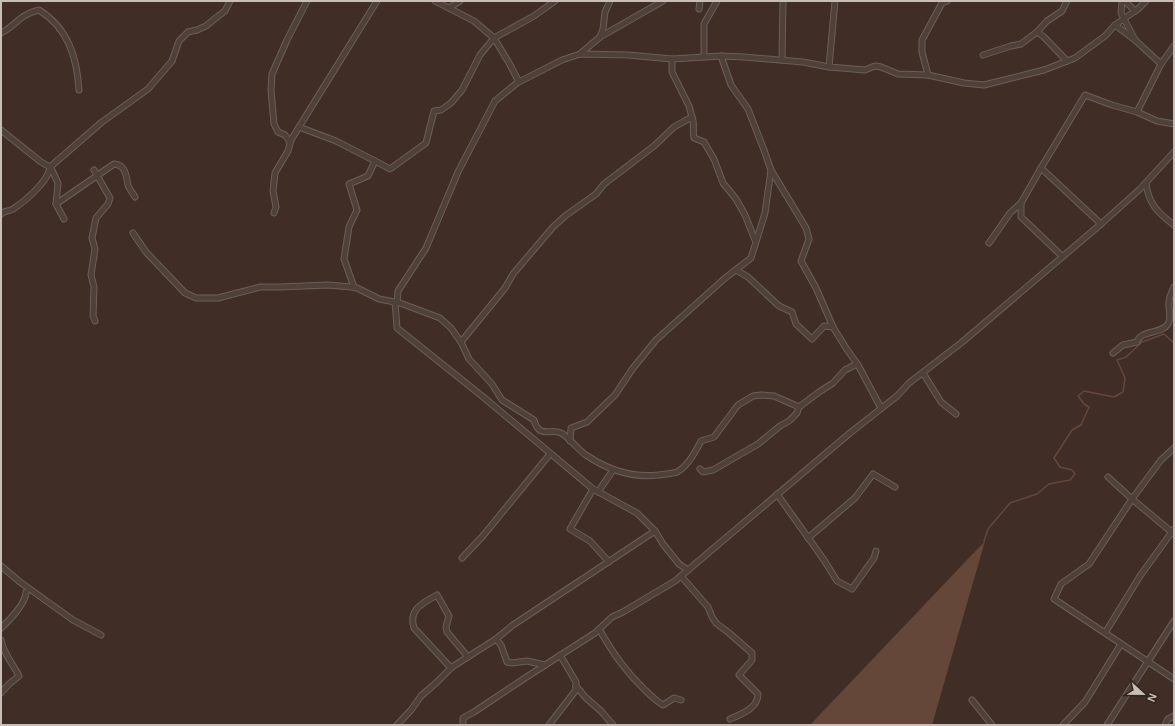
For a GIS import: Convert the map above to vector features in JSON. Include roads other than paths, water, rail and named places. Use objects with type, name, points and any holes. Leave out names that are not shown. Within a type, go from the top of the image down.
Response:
[{"type":"street","points":[[1,214],[4,211],[11,211],[34,194],[50,171],[50,167],[102,122],[148,90],[172,61],[179,41],[184,36],[206,26],[225,11],[230,1]]},
{"type":"street","points":[[290,142],[284,135],[278,132],[274,124],[271,90],[272,74],[307,1]]},
{"type":"street","points":[[274,213],[276,207],[273,191],[275,173],[288,151],[290,142],[377,1]]},
{"type":"street","points":[[435,1],[474,21],[494,38],[518,82]]},
{"type":"street","points":[[449,8],[460,1]]},
{"type":"street","points":[[299,127],[336,141],[390,169],[426,143],[434,110],[441,110],[451,103],[462,90],[480,55],[494,38],[534,16],[555,1]]},
{"type":"street","points":[[600,37],[603,29],[605,12],[610,1]]},
{"type":"street","points":[[580,54],[600,37],[663,1]]},
{"type":"street","points":[[699,8],[700,1]]},
{"type":"street","points":[[704,57],[704,24],[717,1]]},
{"type":"street","points":[[782,60],[783,1]]},
{"type":"street","points":[[829,67],[835,1]]},
{"type":"street","points":[[983,55],[1021,44],[1037,32],[1047,21],[1062,11],[1067,1]]},
{"type":"street","points":[[1122,1],[1121,13],[1125,17],[1135,40]]},
{"type":"street","points":[[1125,1],[1135,11]]},
{"type":"street","points":[[688,570],[679,564],[655,531],[637,513],[595,491],[482,396],[397,328],[396,302],[398,291],[426,248],[458,172],[495,101],[518,82],[562,60],[580,54],[628,55],[672,59],[721,56],[803,62],[829,67],[865,70],[875,66],[898,74],[928,75],[964,83],[984,85],[1044,70],[1067,61],[1088,50],[1115,25],[1146,1]]},
{"type":"street","points":[[928,75],[922,52],[922,40],[943,2]]},
{"type":"street","points":[[1,34],[23,16],[32,12],[39,10],[46,15],[58,24],[72,50],[79,90]]},
{"type":"street","points":[[1115,25],[1135,40],[1161,64]]},
{"type":"street","points":[[1037,32],[1044,37],[1067,61]]},
{"type":"street","points":[[1137,112],[1161,64],[1174,46]]},
{"type":"street","points":[[721,56],[731,85],[748,109],[771,170],[806,228],[809,239],[802,261],[833,327],[857,364],[881,408]]},
{"type":"street","points":[[672,59],[672,72],[689,106],[694,123],[694,138],[704,142],[714,159],[722,183],[736,199],[745,215],[755,240]]},
{"type":"street","points":[[989,243],[1010,213],[1021,203],[1085,95],[1137,112],[1158,121],[1174,124]]},
{"type":"street","points":[[461,342],[505,288],[512,274],[553,227],[565,216],[596,194],[604,184],[654,146],[674,128],[692,117]]},
{"type":"street","points":[[1,130],[41,162],[50,167],[58,183],[56,204],[64,219]]},
{"type":"street","points":[[463,725],[463,718],[595,633],[612,617],[648,598],[681,576],[777,494],[897,396],[909,383],[961,343],[1101,224],[1135,194],[1174,152]]},
{"type":"street","points":[[354,287],[344,259],[349,227],[357,210],[349,184],[368,176],[375,161]]},
{"type":"street","points":[[56,204],[114,164],[118,165],[127,175],[129,188],[135,197]]},
{"type":"street","points":[[1041,168],[1101,224]]},
{"type":"street","points":[[94,170],[110,198],[108,204],[96,218],[92,238],[95,250],[91,275],[94,287],[93,316],[95,322]]},
{"type":"street","points":[[570,441],[571,428],[587,422],[615,395],[633,368],[656,340],[724,279],[751,258],[755,240],[765,213],[771,170]]},
{"type":"street","points":[[1146,183],[1147,195],[1158,212],[1174,225]]},
{"type":"street","points":[[1135,194],[1147,195]]},
{"type":"street","points":[[1020,217],[1021,203]]},
{"type":"street","points":[[1010,213],[1020,217],[1062,256]]},
{"type":"street","points":[[133,233],[146,252],[185,292],[196,298],[218,298],[260,286],[280,287],[328,285],[354,287],[379,299],[396,302],[440,318],[452,328],[469,359],[492,384],[502,400],[534,420],[536,427],[542,432],[560,433],[584,454],[595,461],[613,470],[626,474],[647,476],[676,472],[694,454],[701,441],[714,437],[738,405],[753,396],[774,396],[799,407]]},
{"type":"street","points":[[736,270],[748,277],[779,306],[792,312],[796,324],[812,339],[824,326],[833,327]]},
{"type":"street","points":[[1113,353],[1123,345],[1137,342],[1138,338],[1142,335],[1160,330],[1167,326],[1171,319],[1169,300],[1174,287]]},
{"type":"street","points":[[700,469],[703,472],[712,470],[758,444],[780,426],[789,421],[797,413],[799,407],[833,383],[845,370],[857,364]]},
{"type":"street","points":[[923,373],[941,402],[956,414]]},
{"type":"street","points":[[1174,448],[1161,460],[1132,499],[1089,564],[1061,584],[1054,599],[1174,679]]},
{"type":"street","points":[[462,558],[482,537],[550,454]]},
{"type":"street","points":[[609,562],[590,541],[570,529],[595,491],[613,470]]},
{"type":"street","points":[[808,538],[855,498],[873,474],[895,487]]},
{"type":"street","points":[[1106,633],[1140,576],[1173,532],[1132,499],[1108,477]]},
{"type":"street","points":[[777,494],[824,560],[837,581],[852,589],[874,558],[876,551]]},
{"type":"street","points":[[397,725],[411,710],[421,696],[451,668],[655,531]]},
{"type":"street","points":[[1,566],[20,582],[73,620],[101,634]]},
{"type":"street","points":[[681,576],[708,607],[716,623],[729,632],[752,653],[752,660],[739,675],[758,694],[758,700],[751,708],[730,719]]},
{"type":"street","points":[[1,628],[22,602],[26,596],[26,592]]},
{"type":"street","points":[[451,668],[414,628],[412,621],[414,612],[437,594],[449,616],[446,627],[447,632],[468,657]]},
{"type":"street","points":[[1107,725],[1174,621]]},
{"type":"street","points":[[599,630],[616,658],[630,676],[657,701],[664,705],[674,698],[681,700]]},
{"type":"street","points":[[496,639],[501,645],[507,662],[512,663],[527,661],[545,665]]},
{"type":"street","points":[[1,640],[4,651],[15,667],[18,676],[1,693]]},
{"type":"street","points":[[1063,725],[1085,702],[1121,644]]},
{"type":"street","points":[[549,725],[576,690],[576,682],[560,656]]},
{"type":"street","points":[[576,686],[586,698],[614,725]]},
{"type":"street","points":[[972,700],[992,725]]},
{"type":"street","points":[[1165,725],[1168,719],[1174,716]]},
{"type":"waterway","points":[[984,541],[988,529],[1010,503],[1037,494],[1049,484],[1070,480],[1075,474],[1072,470],[1060,467],[1054,458],[1072,430],[1081,425],[1089,407],[1084,404],[1078,396],[1084,391],[1114,397],[1123,392],[1125,378],[1117,360],[1126,357],[1142,342],[1164,334],[1174,343]]}]
